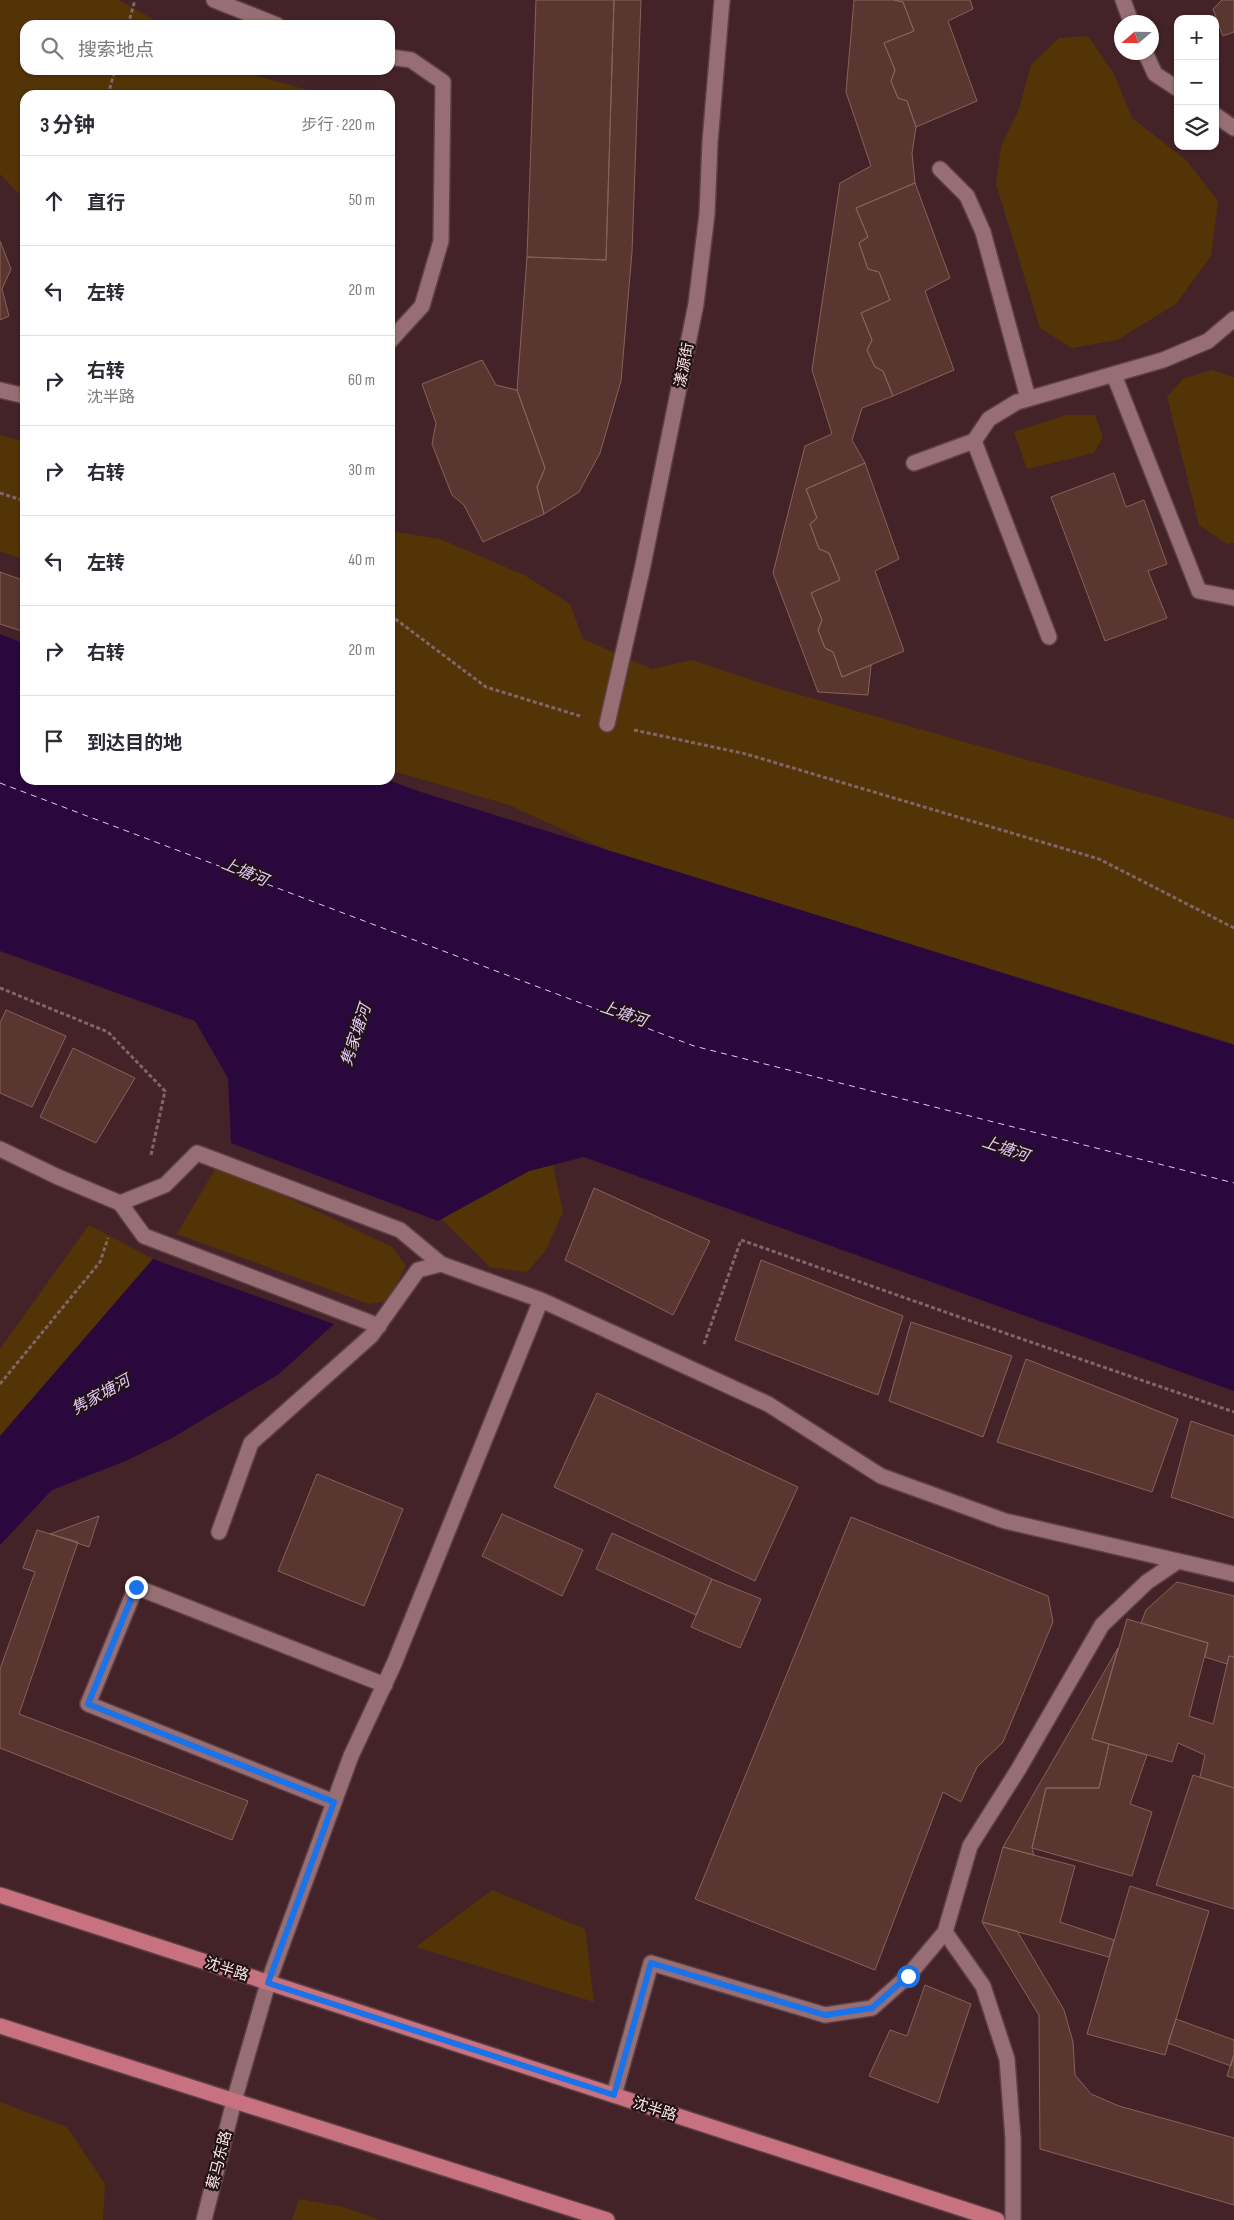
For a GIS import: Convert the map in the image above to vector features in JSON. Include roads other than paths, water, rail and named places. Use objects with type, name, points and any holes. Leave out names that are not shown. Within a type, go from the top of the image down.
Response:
[{"type":"main road","name":"沈半路","points":[[0,1895],[997,2220]]},
{"type":"main road","points":[[0,2026],[607,2220]]},
{"type":"street","points":[[214,0],[264,20]]},
{"type":"street","name":"漾源街","points":[[606,724],[642,570],[696,304],[707,214],[710,142],[722,0]]},
{"type":"street","points":[[1123,0],[1128,15]]},
{"type":"street","points":[[395,58],[411,60],[443,82],[444,132],[441,241],[422,306],[395,336]]},
{"type":"street","points":[[1149,60],[1156,74],[1174,86]]},
{"type":"street","points":[[1219,118],[1234,128]]},
{"type":"street","points":[[940,169],[967,196],[983,232],[1028,398]]},
{"type":"street","points":[[914,463],[974,441],[989,419],[1017,402],[1163,360],[1208,341],[1234,319]]},
{"type":"street","points":[[1114,375],[1199,591],[1234,598]]},
{"type":"street","points":[[0,390],[20,395]]},
{"type":"street","points":[[974,441],[1049,636]]},
{"type":"street","points":[[0,1149],[120,1203],[144,1236],[379,1326]]},
{"type":"street","points":[[120,1203],[165,1185],[197,1153],[400,1230],[440,1264],[541,1300],[768,1404],[881,1476],[1005,1521],[1234,1574]]},
{"type":"street","points":[[219,1532],[251,1443],[372,1336],[418,1270],[440,1264]]},
{"type":"street","name":"蔡马东路","points":[[204,2220],[234,2101],[268,1983],[334,1802],[351,1756],[385,1685],[541,1300]]},
{"type":"street","points":[[614,2095],[651,1963],[825,2015],[872,2008],[908,1976],[944,1932],[970,1846],[1018,1770],[1102,1625],[1147,1582],[1178,1561]]},
{"type":"street","points":[[334,1802],[88,1704],[136,1587],[385,1685]]},
{"type":"street","points":[[944,1932],[984,1986],[1007,2059],[1013,2139],[1013,2220]]},
{"type":"water","points":[[0,634],[20,642],[20,785],[395,785],[395,783],[1234,1045],[1234,1391],[584,1157],[529,1171],[438,1221],[231,1143],[228,1078],[195,1021],[0,951]]},
{"type":"water","name":"隽家塘河","points":[[153,1259],[334,1324],[279,1374],[172,1438],[128,1460],[52,1490],[0,1545],[0,1436]]},
{"type":"water label","name":"上塘河","points":[[245,871]]},
{"type":"water label","name":"上塘河","points":[[624,1013]]},
{"type":"water label","name":"上塘河","points":[[1006,1148]]}]
